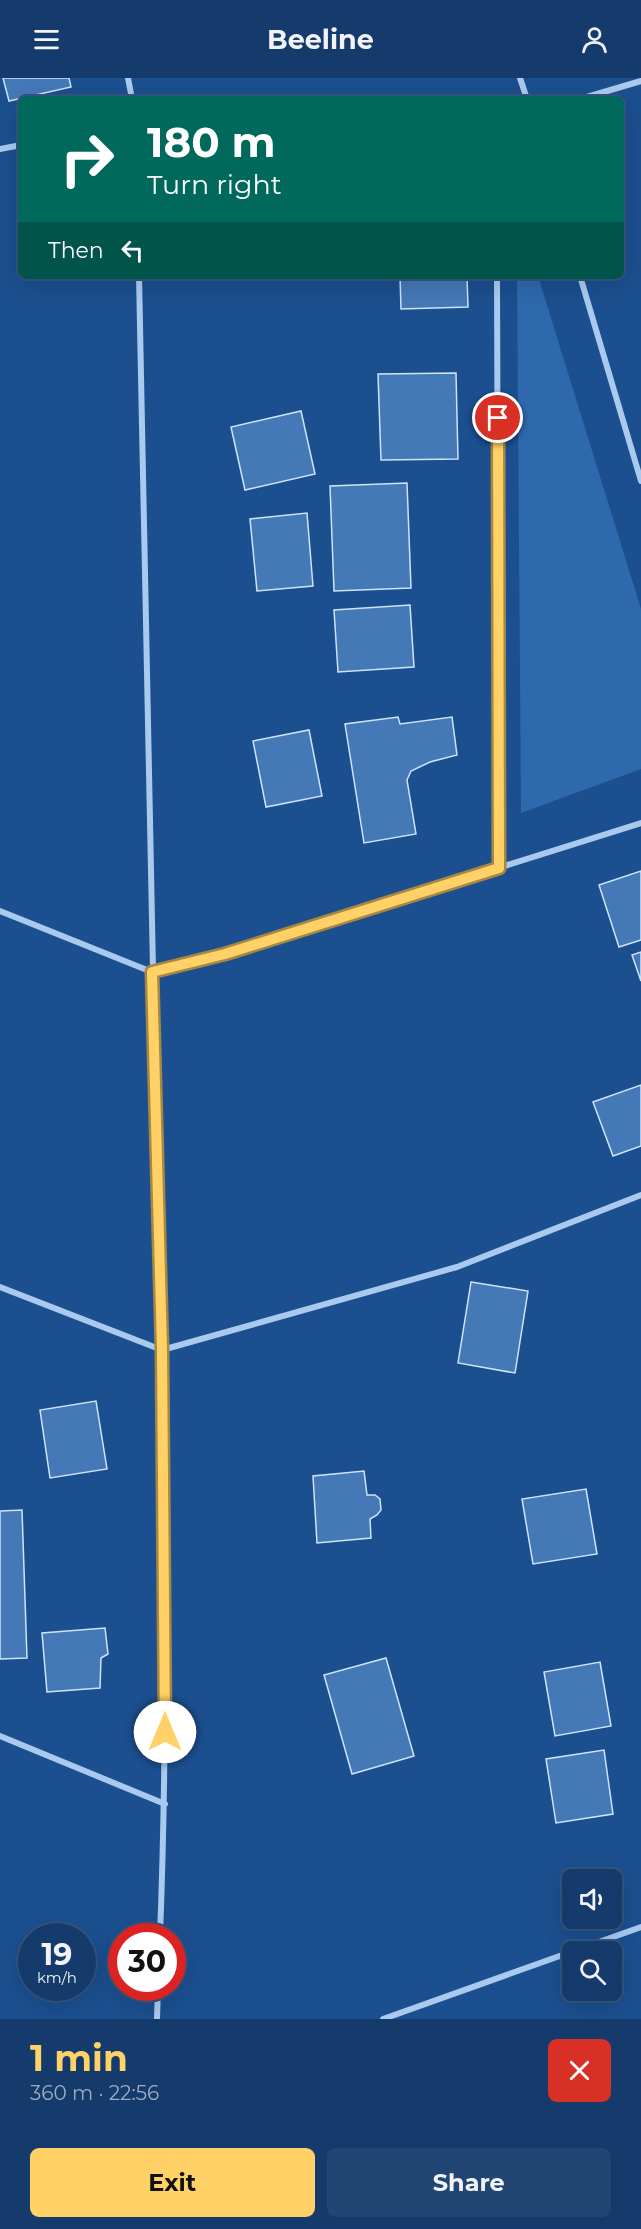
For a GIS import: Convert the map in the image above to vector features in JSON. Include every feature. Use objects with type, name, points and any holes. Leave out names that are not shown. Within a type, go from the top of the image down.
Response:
[{"type":"street","points":[[128,78],[131,96]]},
{"type":"street","points":[[520,78],[525,96]]},
{"type":"street","points":[[590,96],[641,81]]},
{"type":"street","points":[[0,149],[18,146]]},
{"type":"street","points":[[139,279],[152,972],[162,1350],[165,1804],[160,1923]]},
{"type":"street","points":[[497,279],[499,868]]},
{"type":"street","points":[[581,279],[641,481]]},
{"type":"street","points":[[0,911],[152,972],[225,954],[641,823]]},
{"type":"street","points":[[0,1287],[162,1350],[457,1267],[641,1195]]},
{"type":"street","points":[[0,1736],[165,1804]]},
{"type":"street","points":[[383,2019],[641,1927]]},
{"type":"street","points":[[157,2019],[158,2001]]},
{"type":"shaded area","points":[[517,279],[539,279],[641,609],[641,769],[521,813]]},
{"type":"building","points":[[3,78],[69,78],[71,87],[31,96],[18,96],[18,99],[9,101]]},
{"type":"building","points":[[400,279],[467,279],[468,307],[401,309]]},
{"type":"building","points":[[456,373],[458,459],[381,460],[378,374]]},
{"type":"building","points":[[301,411],[315,474],[245,490],[231,427]]},
{"type":"building","points":[[407,483],[411,588],[334,591],[330,486]]},
{"type":"building","points":[[307,513],[313,586],[257,591],[250,519]]},
{"type":"building","points":[[410,605],[414,667],[338,672],[334,610]]},
{"type":"building","points":[[398,717],[400,724],[452,717],[457,755],[430,762],[411,771],[407,780],[416,834],[364,843],[345,724]]},
{"type":"building","points":[[309,730],[322,796],[266,807],[253,741]]},
{"type":"building","points":[[641,871],[641,940],[619,947],[599,885]]},
{"type":"building","points":[[641,952],[641,981],[632,955]]},
{"type":"building","points":[[641,1085],[641,1146],[613,1156],[593,1102]]},
{"type":"building","points":[[471,1282],[528,1291],[515,1373],[458,1363]]},
{"type":"building","points":[[96,1401],[107,1469],[50,1478],[40,1410]]},
{"type":"building","points":[[364,1471],[367,1495],[375,1495],[380,1499],[381,1510],[370,1519],[371,1538],[317,1543],[313,1476]]},
{"type":"building","points":[[586,1489],[597,1554],[533,1564],[522,1499]]},
{"type":"building","points":[[22,1510],[27,1658],[0,1659],[0,1511]]},
{"type":"building","points":[[105,1628],[108,1654],[101,1658],[100,1688],[47,1692],[42,1633]]},
{"type":"building","points":[[386,1658],[414,1756],[352,1774],[324,1675]]},
{"type":"building","points":[[600,1662],[611,1726],[555,1736],[544,1672]]},
{"type":"building","points":[[604,1750],[613,1814],[556,1823],[546,1759]]},
{"type":"route","points":[[165,1732],[162,1350],[152,972],[225,954],[499,868],[498,418]]}]
